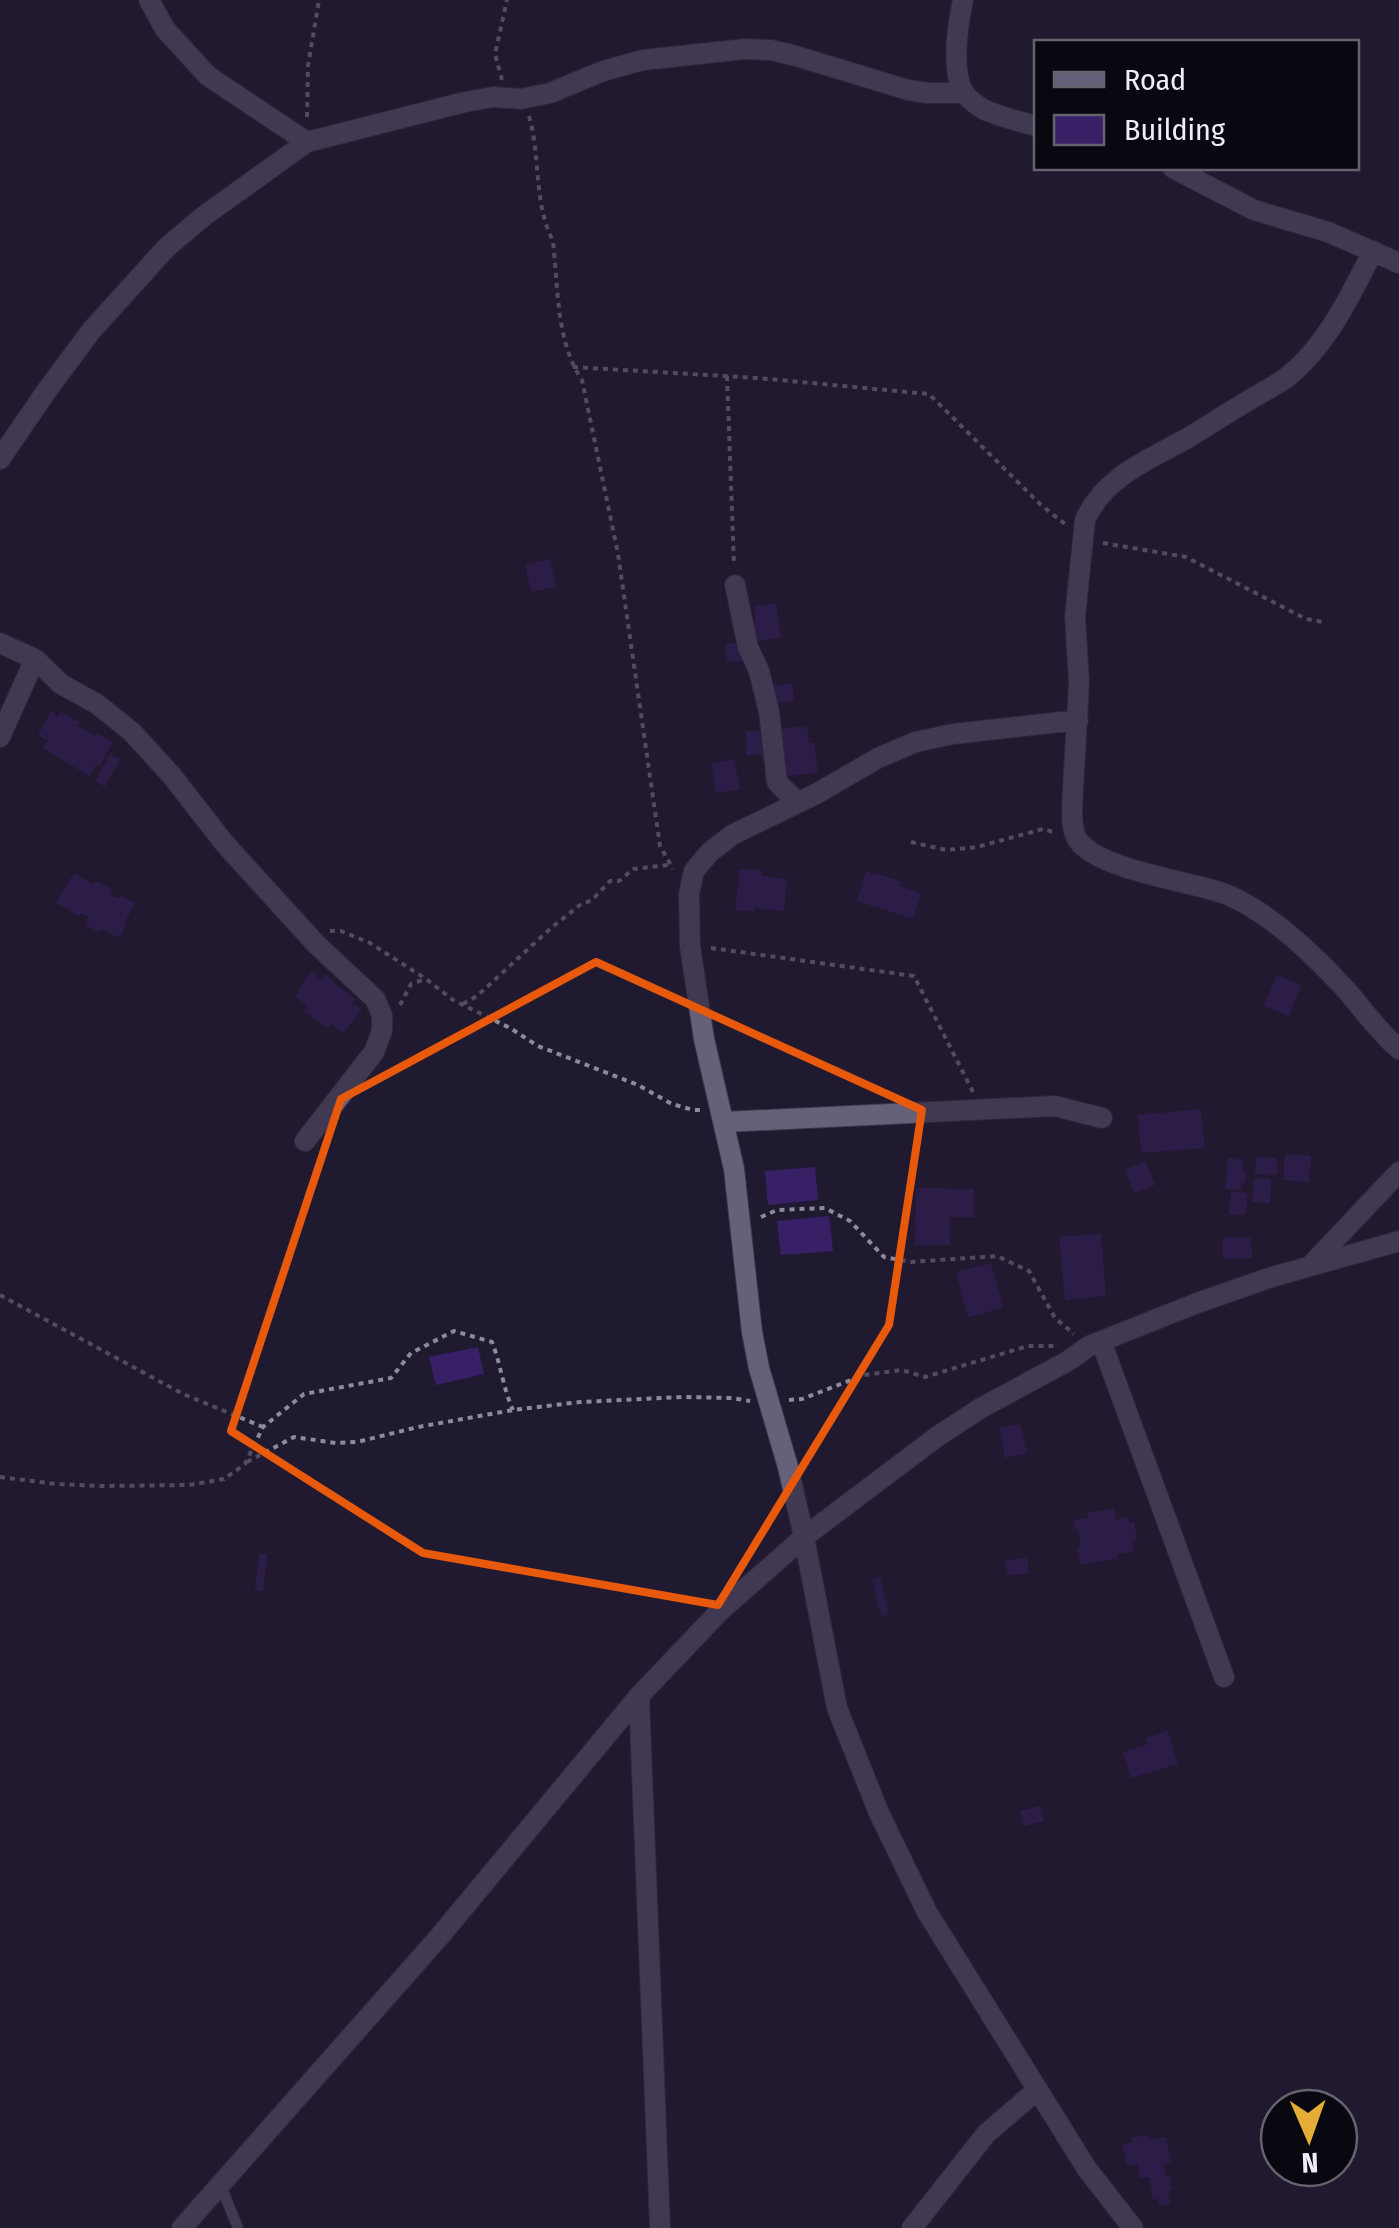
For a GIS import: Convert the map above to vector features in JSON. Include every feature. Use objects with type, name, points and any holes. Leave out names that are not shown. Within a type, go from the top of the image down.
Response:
[{"type":"street","points":[[149,0],[165,30],[208,76],[307,142]]},
{"type":"street","points":[[963,0],[957,56],[958,78],[964,93],[988,111],[1034,125]]},
{"type":"street","points":[[0,459],[91,332],[167,247],[307,142],[466,102],[550,94],[643,60],[745,49],[796,56],[908,90],[964,93]]},
{"type":"street","points":[[1176,170],[1254,210],[1328,232],[1399,263]]},
{"type":"street","points":[[1374,251],[1348,299],[1306,360],[1284,379],[1135,465],[1092,506],[1083,539],[1075,617],[1079,682],[1072,824],[1077,839],[1088,851],[1108,862],[1224,894],[1252,908],[1334,977],[1399,1049]]},
{"type":"street","points":[[734,585],[748,647],[769,711],[778,782],[798,803]]},
{"type":"street","points":[[0,643],[35,660],[61,684],[97,704],[132,732],[225,844],[316,944],[374,999],[382,1014],[382,1030],[374,1052],[305,1140]]},
{"type":"street","points":[[0,737],[35,660]]},
{"type":"street","points":[[1078,720],[916,742],[732,834],[694,871],[689,894],[690,946],[704,1039],[734,1169],[752,1332],[804,1537],[837,1708],[879,1814],[927,1912],[1087,2169],[1133,2228]]},
{"type":"street","points":[[723,1115],[1056,1106],[1102,1118]]},
{"type":"street","points":[[1311,1265],[1399,1172]]},
{"type":"street","points":[[182,2228],[440,1936],[639,1696],[720,1611],[804,1537],[938,1436],[1095,1344],[1197,1303],[1399,1241]]},
{"type":"street","points":[[1095,1344],[1224,1677]]},
{"type":"street","points":[[639,1696],[660,2228]]},
{"type":"street","points":[[912,2228],[986,2134],[1037,2090]]},
{"type":"lane","points":[[221,2186],[238,2228]]},
{"type":"path","points":[[307,142],[308,66],[319,0]]},
{"type":"path","points":[[506,0],[495,54],[514,99],[530,120],[546,229],[553,241],[563,330],[573,367],[582,380],[614,537],[660,846],[689,894]]},
{"type":"path","points":[[573,367],[929,394],[1041,504],[1083,539],[1186,557],[1306,619],[1323,622]]},
{"type":"path","points":[[727,376],[734,585]]},
{"type":"path","points":[[911,842],[946,850],[977,847],[1043,830],[1077,839]]},
{"type":"path","points":[[463,1004],[580,905],[592,900],[610,882],[619,882],[633,868],[670,865],[694,871]]},
{"type":"path","points":[[324,932],[341,931],[370,942],[453,1000],[538,1046],[638,1086],[672,1104],[723,1115]]},
{"type":"path","points":[[690,946],[914,976],[982,1110]]},
{"type":"path","points":[[382,1030],[395,1017],[405,992],[412,984],[426,979]]},
{"type":"path","points":[[740,1227],[777,1210],[826,1208],[850,1221],[884,1257],[910,1262],[997,1256],[1029,1271],[1055,1318],[1095,1344]]},
{"type":"path","points":[[0,1295],[158,1382],[263,1427]]},
{"type":"path","points":[[246,1462],[263,1427],[304,1394],[391,1378],[410,1353],[454,1331],[492,1342],[513,1410]]},
{"type":"path","points":[[0,1476],[56,1484],[190,1485],[224,1479],[246,1462],[294,1438],[336,1444],[357,1442],[418,1427],[580,1402],[684,1397],[767,1402],[802,1399],[864,1375],[902,1370],[925,1376],[1028,1346],[1095,1344]]},
{"type":"highlighted area","points":[[596,962],[922,1110],[889,1325],[718,1605],[423,1553],[231,1431],[341,1099]]},
{"type":"building","points":[[550,559],[556,587],[531,592],[525,565]]},
{"type":"building","points":[[776,603],[781,638],[752,642],[750,623],[756,623],[754,606]]},
{"type":"building","points":[[742,642],[743,661],[727,662],[725,644]]},
{"type":"building","points":[[792,683],[794,701],[774,704],[771,686]]},
{"type":"building","points":[[52,711],[57,717],[61,712],[95,736],[97,733],[113,742],[89,776],[43,748],[48,741],[38,735]]},
{"type":"building","points":[[807,726],[818,773],[785,776],[779,729]]},
{"type":"building","points":[[746,731],[765,731],[765,755],[746,755]]},
{"type":"building","points":[[110,754],[120,759],[105,787],[95,781]]},
{"type":"building","points":[[734,759],[740,789],[716,793],[711,763]]},
{"type":"building","points":[[740,869],[762,870],[761,876],[787,879],[784,911],[735,910]]},
{"type":"building","points":[[866,871],[901,881],[900,886],[921,893],[913,919],[857,901]]},
{"type":"building","points":[[74,873],[112,889],[109,894],[135,903],[122,922],[127,924],[119,938],[102,929],[98,932],[86,925],[88,917],[56,903]]},
{"type":"building","points":[[312,971],[322,981],[325,975],[355,999],[352,1003],[362,1010],[343,1033],[331,1024],[327,1028],[304,1011],[307,1006],[295,996]]},
{"type":"building","points":[[1277,975],[1301,985],[1289,1016],[1264,1006]]},
{"type":"building","points":[[1201,1109],[1205,1148],[1141,1153],[1138,1115]]},
{"type":"building","points":[[1285,1154],[1311,1156],[1309,1182],[1283,1180]]},
{"type":"building","points":[[1256,1157],[1277,1158],[1277,1175],[1255,1174]]},
{"type":"building","points":[[1228,1158],[1243,1159],[1242,1171],[1246,1171],[1241,1190],[1225,1189]]},
{"type":"building","points":[[1146,1161],[1155,1185],[1134,1193],[1125,1169]]},
{"type":"building","points":[[815,1167],[818,1200],[768,1205],[765,1171]]},
{"type":"building","points":[[1254,1178],[1271,1179],[1270,1203],[1252,1202]]},
{"type":"building","points":[[916,1188],[974,1189],[974,1217],[950,1217],[950,1245],[915,1245]]},
{"type":"building","points":[[1231,1191],[1248,1193],[1245,1215],[1229,1214]]},
{"type":"building","points":[[829,1216],[833,1251],[781,1255],[777,1221]]},
{"type":"building","points":[[1101,1234],[1106,1296],[1065,1300],[1059,1237]]},
{"type":"building","points":[[1251,1237],[1252,1258],[1223,1259],[1223,1238]]},
{"type":"building","points":[[991,1263],[1003,1308],[968,1317],[956,1272]]},
{"type":"building","points":[[478,1347],[484,1374],[436,1385],[429,1357]]},
{"type":"building","points":[[1020,1424],[1027,1453],[1005,1458],[999,1428]]},
{"type":"building","points":[[1114,1508],[1116,1520],[1128,1517],[1129,1523],[1134,1522],[1135,1551],[1081,1565],[1078,1529],[1075,1530],[1073,1520]]},
{"type":"building","points":[[259,1554],[267,1554],[263,1591],[255,1590]]},
{"type":"building","points":[[1027,1557],[1029,1573],[1008,1576],[1005,1561]]},
{"type":"building","points":[[880,1577],[889,1615],[881,1616],[872,1579]]},
{"type":"building","points":[[1168,1731],[1178,1764],[1131,1778],[1123,1752],[1148,1744],[1146,1738]]},
{"type":"building","points":[[1040,1806],[1044,1821],[1024,1826],[1020,1811]]},
{"type":"building","points":[[1148,2135],[1149,2140],[1166,2137],[1171,2162],[1163,2164],[1172,2190],[1168,2191],[1171,2204],[1159,2206],[1158,2199],[1153,2200],[1149,2177],[1140,2178],[1138,2164],[1127,2166],[1122,2145],[1133,2143],[1131,2138]]}]
